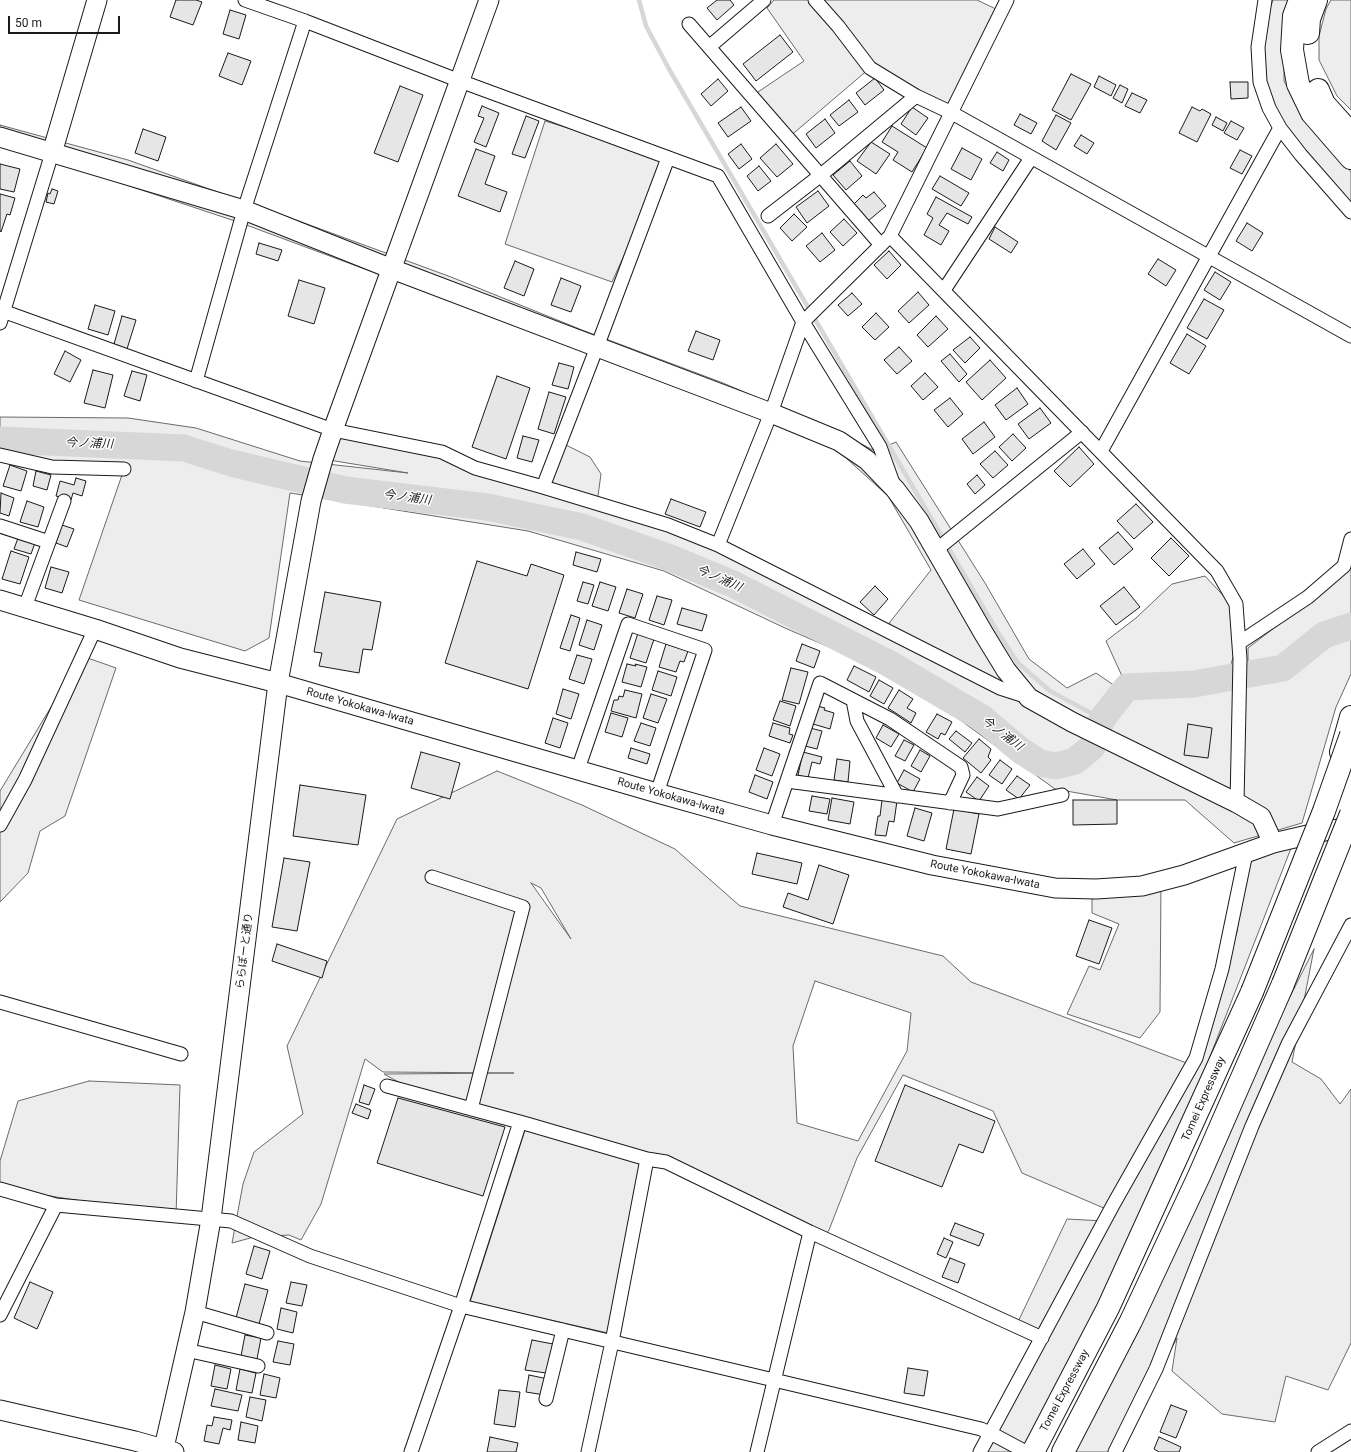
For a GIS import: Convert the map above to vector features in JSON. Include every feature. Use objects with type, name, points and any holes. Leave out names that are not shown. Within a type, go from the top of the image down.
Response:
[{"type":"highway","points":[[1300,0],[1294,16],[1292,50],[1298,84],[1312,114],[1351,158]]},
{"type":"highway","points":[[1316,0],[1309,19],[1306,49],[1312,79],[1324,104],[1343,126],[1351,131]]},
{"type":"highway","points":[[1324,811],[1351,717]]},
{"type":"highway","name":"Tomei Expressway","points":[[1033,1452],[1108,1308],[1252,992],[1324,811],[1351,735]]},
{"type":"highway","points":[[1063,1452],[1131,1321],[1202,1169],[1283,984],[1351,814]]},
{"type":"street","points":[[97,0],[52,153],[1,315],[196,381],[333,430],[442,452],[475,468],[668,524],[718,545],[1000,688],[1029,698],[1072,722],[1237,803],[1261,817],[1273,843]]},
{"type":"street","points":[[245,0],[718,176],[803,322],[880,447],[895,489]]},
{"type":"street","name":"ららぽーと通り","points":[[167,1451],[186,1350],[195,1312],[211,1219],[278,683],[311,502],[333,430],[489,0]]},
{"type":"street","points":[[709,47],[764,0]]},
{"type":"street","points":[[815,0],[838,26],[870,68],[916,96],[952,113],[1351,336]]},
{"type":"street","points":[[718,545],[771,413],[803,322],[886,240],[952,113],[1007,0]]},
{"type":"street","points":[[1265,0],[1258,47],[1260,82],[1269,108],[1280,128],[1301,155],[1351,212]]},
{"type":"street","points":[[196,381],[244,210],[304,21]]},
{"type":"street","points":[[689,24],[821,175],[886,240],[944,290],[1217,570],[1236,604],[1240,659],[1238,696],[1237,803]]},
{"type":"street","points":[[768,216],[821,175],[916,96]]},
{"type":"street","points":[[1101,451],[1280,128]]},
{"type":"street","points":[[0,137],[244,210],[392,269],[771,413],[839,442],[867,460],[895,489],[919,521],[1006,670],[1029,698]]},
{"type":"street","points":[[543,487],[668,158]]},
{"type":"street","points":[[944,290],[1031,158]]},
{"type":"street","points":[[936,550],[1082,432]]},
{"type":"street","points":[[0,455],[52,467],[124,469]]},
{"type":"street","points":[[25,607],[64,501]]},
{"type":"street","points":[[0,526],[49,542]]},
{"type":"street","points":[[1239,643],[1308,598],[1344,566],[1351,539]]},
{"type":"street","name":"Route Yokokawa-Iwata","points":[[0,600],[95,629],[180,658],[278,683],[772,826],[932,865],[1055,888],[1096,889],[1142,886],[1184,875],[1273,843],[1330,830],[1351,828]]},
{"type":"street","points":[[578,770],[628,624],[705,650],[657,793]]},
{"type":"street","points":[[0,825],[25,780],[95,629]]},
{"type":"street","points":[[772,826],[820,683],[890,718],[961,767],[963,775],[950,803]]},
{"type":"street","points":[[853,700],[858,721],[897,796]]},
{"type":"street","points":[[787,781],[998,809],[1062,795]]},
{"type":"street","points":[[980,1452],[995,1435],[1042,1338],[1113,1205],[1196,1058],[1222,969],[1246,853]]},
{"type":"street","points":[[432,878],[523,907],[471,1109]]},
{"type":"street","points":[[1115,1452],[1156,1368],[1252,1126],[1288,1044],[1350,929]]},
{"type":"street","points":[[0,1002],[181,1054]]},
{"type":"street","points":[[387,1086],[520,1122],[647,1159],[666,1162],[810,1232],[1042,1338]]},
{"type":"street","points":[[411,1452],[461,1306],[520,1122]]},
{"type":"street","points":[[588,1452],[612,1342],[647,1159]]},
{"type":"street","points":[[0,1189],[56,1205],[231,1221],[310,1256],[461,1306],[981,1429],[1026,1452]]},
{"type":"street","points":[[0,1315],[56,1205]]},
{"type":"street","points":[[757,1452],[810,1232]]},
{"type":"street","points":[[195,1312],[267,1333]]},
{"type":"street","points":[[546,1399],[563,1330]]},
{"type":"street","points":[[186,1350],[258,1366]]},
{"type":"street","points":[[0,1410],[135,1441],[167,1451]]},
{"type":"street","points":[[1318,1452],[1351,1431]]},
{"type":"shaded area","points":[[774,0],[977,0],[998,10],[952,113],[870,68],[788,138],[752,96],[804,61],[767,8]]},
{"type":"shaded area","points":[[1273,0],[1289,0],[1284,32],[1284,81],[1305,120],[1351,172],[1351,212],[1280,128],[1260,79],[1260,35]]},
{"type":"shaded area","points":[[1331,0],[1351,0],[1351,110],[1337,96],[1319,60],[1319,36],[1326,9]]},
{"type":"shaded area","points":[[545,121],[668,158],[612,282],[505,244]]},
{"type":"shaded area","points":[[0,125],[128,160],[451,277],[582,330],[723,383],[836,431],[875,451],[896,442],[985,583],[1029,659],[1067,688],[1096,673],[1118,688],[1127,687],[1106,641],[1136,618],[1172,584],[1205,576],[1232,605],[1234,654],[1227,678],[1248,674],[1248,648],[1349,570],[1351,562],[1351,674],[1336,707],[1302,823],[1234,843],[1185,800],[1117,800],[1055,789],[905,680],[785,628],[664,571],[528,531],[290,493],[269,638],[245,651],[79,600],[123,472],[0,457],[0,417],[128,418],[196,428],[300,461],[408,473],[323,459],[333,430],[442,452],[543,487],[560,442],[590,457],[601,474],[597,503],[734,553],[888,630],[890,622],[931,570],[888,496],[831,446],[561,342],[241,223],[0,143]]},
{"type":"shaded area","points":[[82,656],[116,668],[65,816],[40,831],[28,873],[0,902],[0,791]]},
{"type":"shaded area","points":[[497,771],[582,805],[675,849],[740,906],[943,956],[971,982],[1192,1065],[1237,932],[1246,853],[1295,838],[1204,1072],[1082,1339],[1021,1452],[977,1452],[1042,1338],[1016,1326],[1067,1219],[1104,1221],[1106,1209],[1022,1173],[993,1111],[903,1075],[857,1158],[829,1230],[826,1234],[647,1159],[608,1333],[470,1302],[527,1124],[422,1095],[384,1074],[514,1073],[383,1072],[365,1059],[321,1204],[301,1240],[289,1235],[254,1237],[232,1243],[243,1184],[254,1152],[303,1114],[287,1046],[397,819]],"holes":[[[531,883],[541,888],[571,939]],[[815,981],[911,1013],[907,1051],[858,1141],[797,1123],[793,1046]]]},
{"type":"shaded area","points":[[1161,881],[1160,1012],[1140,1038],[1067,1014],[1089,966],[1100,970],[1119,924],[1092,913],[1092,899]]},
{"type":"shaded area","points":[[1314,949],[1292,1062],[1321,1079],[1340,1104],[1351,1089],[1351,1343],[1328,1390],[1286,1376],[1275,1422],[1222,1414],[1172,1371],[1177,1338],[1116,1452],[1061,1452]]},
{"type":"shaded area","points":[[89,1081],[180,1085],[176,1216],[0,1188],[0,1161],[18,1101]]},
{"type":"building","points":[[176,0],[196,0],[202,2],[193,25],[170,17]]},
{"type":"building","points":[[717,0],[730,0],[734,5],[717,20],[707,8]]},
{"type":"building","points":[[230,10],[246,15],[239,39],[223,34]]},
{"type":"building","points":[[780,35],[793,52],[756,81],[743,64]]},
{"type":"building","points":[[228,53],[251,61],[242,85],[219,76]]},
{"type":"building","points":[[1071,74],[1091,84],[1071,120],[1052,110]]},
{"type":"building","points":[[1099,76],[1116,85],[1111,96],[1094,87]]},
{"type":"building","points":[[875,78],[884,90],[865,105],[856,93]]},
{"type":"building","points":[[718,79],[728,91],[711,106],[701,94]]},
{"type":"building","points":[[1230,82],[1248,82],[1248,98],[1231,99]]},
{"type":"building","points":[[1120,85],[1128,89],[1122,103],[1113,98]]},
{"type":"building","points":[[400,86],[423,95],[398,162],[374,153]]},
{"type":"building","points":[[1132,93],[1147,100],[1140,113],[1125,106]]},
{"type":"building","points":[[849,100],[858,112],[839,126],[830,115]]},
{"type":"building","points":[[482,106],[499,113],[486,147],[474,142],[484,118],[478,116]]},
{"type":"building","points":[[741,107],[751,121],[728,137],[718,123]]},
{"type":"building","points":[[912,107],[928,118],[916,135],[901,124]]},
{"type":"building","points":[[1192,107],[1200,111],[1202,109],[1211,114],[1197,142],[1179,133]]},
{"type":"building","points":[[1020,114],[1037,123],[1031,134],[1014,125]]},
{"type":"building","points":[[1056,115],[1071,123],[1056,150],[1042,141]]},
{"type":"building","points":[[526,116],[539,121],[525,158],[512,154]]},
{"type":"building","points":[[1216,117],[1227,123],[1223,131],[1212,125]]},
{"type":"building","points":[[825,119],[835,133],[816,148],[806,134]]},
{"type":"building","points":[[1231,121],[1244,128],[1237,140],[1224,133]]},
{"type":"building","points":[[892,126],[927,148],[912,172],[893,160],[898,152],[882,142]]},
{"type":"building","points":[[143,129],[166,137],[158,161],[135,153]]},
{"type":"building","points":[[1081,135],[1094,143],[1087,154],[1074,146]]},
{"type":"building","points":[[871,142],[890,154],[876,174],[857,161]]},
{"type":"building","points":[[741,144],[752,159],[739,169],[728,154]]},
{"type":"building","points":[[776,144],[793,164],[777,177],[760,158]]},
{"type":"building","points":[[962,148],[982,159],[971,180],[951,169]]},
{"type":"building","points":[[476,149],[495,156],[485,184],[507,192],[500,212],[458,196]]},
{"type":"building","points":[[1240,150],[1252,156],[1242,174],[1230,168]]},
{"type":"building","points":[[997,152],[1009,160],[1003,171],[990,163]]},
{"type":"building","points":[[850,161],[862,176],[846,190],[833,175]]},
{"type":"building","points":[[0,164],[20,169],[14,192],[0,189]]},
{"type":"building","points":[[759,166],[771,181],[758,191],[747,176]]},
{"type":"building","points":[[940,176],[969,193],[961,206],[932,189]]},
{"type":"building","points":[[52,189],[58,191],[54,204],[46,202],[48,193],[50,194]]},
{"type":"building","points":[[818,191],[829,206],[807,223],[796,207]]},
{"type":"building","points":[[874,192],[886,206],[868,221],[854,204],[863,195],[866,198]]},
{"type":"building","points":[[0,194],[15,198],[10,215],[7,214],[1,232],[0,231]]},
{"type":"building","points":[[936,197],[972,217],[968,224],[947,213],[939,225],[949,231],[941,245],[924,235],[933,218],[927,214]]},
{"type":"building","points":[[794,214],[807,227],[792,241],[780,228]]},
{"type":"building","points":[[844,219],[857,233],[843,246],[830,232]]},
{"type":"building","points":[[1247,223],[1263,233],[1252,251],[1236,241]]},
{"type":"building","points":[[995,227],[1018,242],[1011,253],[989,239]]},
{"type":"building","points":[[822,233],[835,250],[820,262],[806,246]]},
{"type":"building","points":[[259,243],[282,250],[278,261],[256,254]]},
{"type":"building","points":[[889,251],[901,265],[887,279],[874,265]]},
{"type":"building","points":[[1158,259],[1176,270],[1166,286],[1148,274]]},
{"type":"building","points":[[515,261],[534,269],[524,296],[504,288]]},
{"type":"building","points":[[1215,272],[1231,282],[1220,300],[1204,290]]},
{"type":"building","points":[[561,278],[581,286],[571,312],[551,305]]},
{"type":"building","points":[[299,280],[325,288],[314,324],[288,316]]},
{"type":"building","points":[[918,292],[929,305],[909,323],[898,311]]},
{"type":"building","points":[[852,293],[862,304],[848,316],[838,305]]},
{"type":"building","points":[[1204,299],[1224,310],[1207,339],[1187,328]]},
{"type":"building","points":[[95,305],[115,311],[108,335],[88,329]]},
{"type":"building","points":[[876,313],[889,327],[875,340],[862,327]]},
{"type":"building","points":[[122,316],[136,320],[127,349],[114,344]]},
{"type":"building","points":[[936,316],[948,329],[928,347],[917,335]]},
{"type":"building","points":[[696,331],[720,340],[713,360],[688,351]]},
{"type":"building","points":[[1187,334],[1206,346],[1189,374],[1170,363]]},
{"type":"building","points":[[970,337],[980,348],[965,363],[953,350]]},
{"type":"building","points":[[899,347],[912,361],[897,374],[884,360]]},
{"type":"building","points":[[65,351],[81,360],[70,382],[54,374]]},
{"type":"building","points":[[950,354],[967,374],[959,382],[941,361]]},
{"type":"building","points":[[990,360],[1006,378],[982,400],[966,382]]},
{"type":"building","points":[[559,363],[574,367],[568,389],[552,385]]},
{"type":"building","points":[[93,370],[113,375],[105,408],[84,403]]},
{"type":"building","points":[[132,371],[147,375],[140,401],[124,396]]},
{"type":"building","points":[[925,373],[938,387],[923,400],[911,386]]},
{"type":"building","points":[[497,376],[530,388],[506,459],[472,447]]},
{"type":"building","points":[[1017,388],[1028,404],[1006,420],[995,405]]},
{"type":"building","points":[[549,392],[566,397],[554,434],[538,429]]},
{"type":"building","points":[[950,398],[963,414],[948,427],[934,410]]},
{"type":"building","points":[[1040,408],[1051,423],[1029,439],[1018,424]]},
{"type":"building","points":[[984,422],[995,437],[973,454],[962,439]]},
{"type":"building","points":[[1013,434],[1026,448],[1012,461],[999,447]]},
{"type":"building","points":[[523,436],[539,440],[532,462],[517,458]]},
{"type":"building","points":[[1079,447],[1094,464],[1070,487],[1054,471]]},
{"type":"building","points":[[995,451],[1008,465],[993,478],[980,464]]},
{"type":"building","points":[[10,465],[27,471],[21,491],[3,486]]},
{"type":"building","points":[[36,471],[51,475],[47,490],[33,486]]},
{"type":"building","points":[[977,475],[985,485],[975,494],[967,484]]},
{"type":"building","points":[[76,478],[86,481],[82,496],[73,493],[71,500],[56,496],[60,481],[74,485]]},
{"type":"building","points":[[1,493],[14,498],[9,516],[0,513]]},
{"type":"building","points":[[671,499],[706,512],[700,527],[665,514]]},
{"type":"building","points":[[27,501],[44,507],[38,527],[20,522]]},
{"type":"building","points":[[1136,504],[1153,522],[1134,539],[1117,521]]},
{"type":"building","points":[[62,525],[74,529],[67,547],[56,543]]},
{"type":"building","points":[[1118,532],[1133,549],[1114,565],[1099,548]]},
{"type":"building","points":[[18,538],[35,543],[31,554],[14,549]]},
{"type":"building","points":[[1171,538],[1189,556],[1169,576],[1151,558]]},
{"type":"building","points":[[1083,549],[1095,564],[1077,579],[1064,564]]},
{"type":"building","points":[[11,551],[29,557],[20,584],[2,579]]},
{"type":"building","points":[[576,552],[601,559],[597,572],[573,565]]},
{"type":"building","points":[[477,561],[527,576],[531,564],[564,575],[528,689],[445,663]]},
{"type":"building","points":[[51,567],[69,572],[62,593],[45,588]]},
{"type":"building","points":[[583,582],[594,585],[588,604],[577,601]]},
{"type":"building","points":[[600,582],[616,587],[608,611],[592,606]]},
{"type":"building","points":[[875,586],[888,599],[874,615],[860,602]]},
{"type":"building","points":[[1124,587],[1140,607],[1116,625],[1100,606]]},
{"type":"building","points":[[627,589],[643,594],[635,618],[619,613]]},
{"type":"building","points":[[325,592],[381,602],[372,650],[363,649],[359,673],[319,666],[322,653],[314,652]]},
{"type":"building","points":[[657,596],[672,600],[664,625],[649,620]]},
{"type":"building","points":[[682,608],[707,615],[702,631],[677,624]]},
{"type":"building","points":[[571,615],[580,618],[570,651],[560,648]]},
{"type":"building","points":[[587,620],[602,625],[594,650],[579,645]]},
{"type":"building","points":[[638,633],[654,639],[646,663],[630,658]]},
{"type":"building","points":[[666,644],[688,651],[684,662],[680,661],[676,672],[659,667]]},
{"type":"building","points":[[802,644],[820,651],[814,668],[796,661]]},
{"type":"building","points":[[577,655],[592,659],[584,684],[569,679]]},
{"type":"building","points":[[627,664],[647,667],[641,687],[622,682]]},
{"type":"building","points":[[854,666],[876,677],[869,692],[847,680]]},
{"type":"building","points":[[791,668],[808,672],[799,704],[782,700]]},
{"type":"building","points":[[658,671],[677,677],[671,696],[652,690]]},
{"type":"building","points":[[879,680],[893,688],[884,704],[870,696]]},
{"type":"building","points":[[563,689],[579,694],[571,719],[556,714]]},
{"type":"building","points":[[625,690],[642,694],[636,718],[611,711],[614,700],[618,700],[619,696],[623,697]]},
{"type":"building","points":[[899,690],[913,699],[907,708],[916,713],[911,723],[888,708]]},
{"type":"building","points":[[651,694],[667,699],[658,723],[643,718]]},
{"type":"building","points":[[780,701],[796,706],[790,726],[773,720]]},
{"type":"building","points":[[817,706],[834,713],[830,729],[813,724]]},
{"type":"building","points":[[611,713],[628,718],[622,737],[605,732]]},
{"type":"building","points":[[937,714],[952,722],[945,735],[941,733],[938,739],[926,732]]},
{"type":"building","points":[[553,718],[568,723],[560,748],[545,743]]},
{"type":"building","points":[[641,723],[656,728],[650,746],[634,741]]},
{"type":"building","points":[[773,723],[790,728],[789,734],[793,735],[790,743],[769,736]]},
{"type":"building","points":[[1188,724],[1212,728],[1208,758],[1184,755]]},
{"type":"building","points":[[883,725],[899,734],[891,747],[876,738]]},
{"type":"building","points":[[810,728],[822,731],[817,749],[805,746]]},
{"type":"building","points":[[956,731],[972,743],[965,752],[949,739]]},
{"type":"building","points":[[979,739],[991,749],[988,757],[991,760],[981,773],[963,758]]},
{"type":"building","points":[[904,740],[914,745],[905,761],[895,756]]},
{"type":"building","points":[[631,748],[650,754],[647,764],[628,758]]},
{"type":"building","points":[[764,748],[780,754],[772,776],[756,770]]},
{"type":"building","points":[[920,750],[930,756],[921,772],[911,766]]},
{"type":"building","points":[[421,752],[460,763],[450,799],[411,788]]},
{"type":"building","points":[[803,752],[822,757],[820,764],[812,762],[808,778],[798,775]]},
{"type":"building","points":[[837,759],[850,761],[848,782],[834,780]]},
{"type":"building","points":[[1000,760],[1012,769],[1002,784],[989,775]]},
{"type":"building","points":[[904,770],[920,779],[913,792],[897,783]]},
{"type":"building","points":[[755,775],[773,782],[767,799],[749,792]]},
{"type":"building","points":[[1017,776],[1030,785],[1019,799],[1006,790]]},
{"type":"building","points":[[977,777],[989,786],[979,801],[966,792]]},
{"type":"building","points":[[300,785],[366,795],[358,845],[293,836]]},
{"type":"building","points":[[812,796],[830,799],[827,814],[809,811]]},
{"type":"building","points":[[832,798],[854,802],[850,824],[828,820]]},
{"type":"building","points":[[882,800],[897,801],[894,822],[889,821],[886,836],[875,835]]},
{"type":"building","points":[[1073,800],[1117,800],[1117,824],[1073,825]]},
{"type":"building","points":[[915,808],[932,813],[924,841],[907,836]]},
{"type":"building","points":[[954,809],[979,814],[971,854],[946,849]]},
{"type":"building","points":[[757,853],[802,863],[797,884],[752,874]]},
{"type":"building","points":[[284,858],[310,862],[297,931],[272,927]]},
{"type":"building","points":[[819,865],[849,875],[833,924],[783,907],[788,893],[808,900]]},
{"type":"building","points":[[1089,920],[1112,928],[1099,964],[1076,956]]},
{"type":"building","points":[[277,944],[327,961],[322,978],[272,961]]},
{"type":"building","points":[[364,1085],[375,1089],[369,1105],[359,1102]]},
{"type":"building","points":[[905,1085],[995,1121],[983,1153],[959,1144],[942,1187],[875,1161]]},
{"type":"building","points":[[398,1098],[505,1127],[483,1196],[377,1163]]},
{"type":"building","points":[[356,1104],[371,1110],[368,1119],[352,1113]]},
{"type":"building","points":[[955,1223],[984,1234],[979,1246],[950,1235]]},
{"type":"building","points":[[944,1238],[953,1242],[946,1258],[937,1254]]},
{"type":"building","points":[[254,1246],[270,1251],[262,1279],[246,1274]]},
{"type":"building","points":[[950,1258],[965,1264],[958,1283],[942,1277]]},
{"type":"building","points":[[30,1282],[53,1292],[37,1329],[14,1318]]},
{"type":"building","points":[[291,1282],[307,1285],[302,1306],[286,1303]]},
{"type":"building","points":[[245,1284],[268,1290],[259,1324],[236,1318]]},
{"type":"building","points":[[281,1308],[297,1312],[293,1333],[277,1329]]},
{"type":"building","points":[[245,1335],[261,1338],[257,1359],[241,1356]]},
{"type":"building","points":[[532,1340],[553,1344],[546,1373],[525,1370]]},
{"type":"building","points":[[278,1341],[294,1344],[290,1365],[273,1362]]},
{"type":"building","points":[[215,1365],[231,1369],[227,1389],[211,1386]]},
{"type":"building","points":[[908,1368],[928,1371],[924,1396],[904,1393]]},
{"type":"building","points":[[240,1369],[256,1373],[252,1393],[236,1390]]},
{"type":"building","points":[[264,1374],[280,1378],[276,1398],[260,1395]]},
{"type":"building","points":[[529,1375],[548,1379],[545,1395],[526,1392]]},
{"type":"building","points":[[215,1389],[242,1395],[238,1411],[211,1406]]},
{"type":"building","points":[[499,1390],[520,1392],[515,1427],[494,1424]]},
{"type":"building","points":[[250,1397],[266,1400],[262,1421],[246,1417]]},
{"type":"building","points":[[1171,1405],[1187,1411],[1176,1438],[1160,1432]]},
{"type":"building","points":[[214,1417],[232,1420],[230,1430],[223,1428],[219,1444],[204,1441],[207,1425],[212,1426]]},
{"type":"building","points":[[241,1422],[258,1426],[255,1443],[238,1440]]},
{"type":"building","points":[[490,1437],[518,1443],[516,1452],[487,1452]]},
{"type":"building","points":[[1159,1437],[1181,1447],[1179,1452],[1159,1452],[1154,1449]]},
{"type":"waterway","points":[[639,0],[646,26],[669,69],[997,631],[1018,663],[1050,691],[1102,719]]},
{"type":"waterway","name":"今ノ浦川","points":[[0,440],[184,448],[231,463],[345,490],[487,507],[582,527],[668,557],[733,584],[888,663],[982,718],[1020,750],[1040,763],[1056,766],[1075,761],[1092,747],[1102,719],[1127,687],[1194,684],[1283,668],[1324,635],[1351,626]]}]
